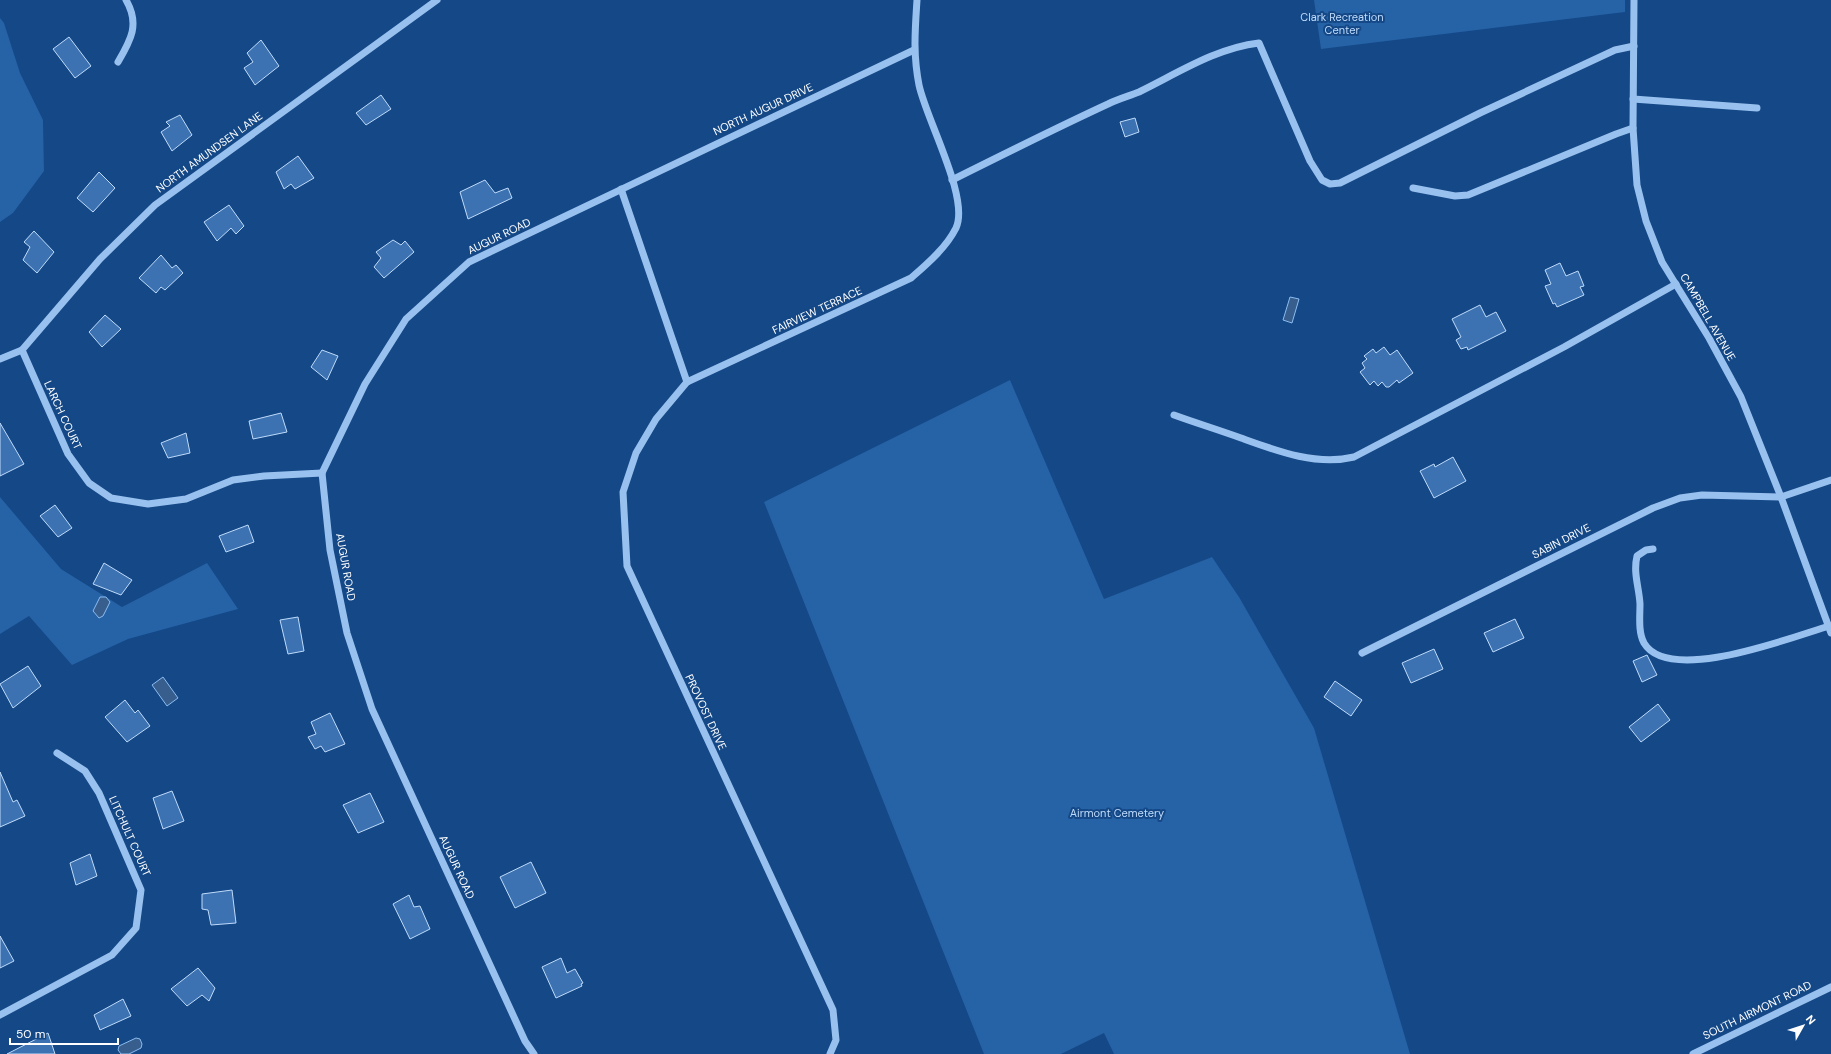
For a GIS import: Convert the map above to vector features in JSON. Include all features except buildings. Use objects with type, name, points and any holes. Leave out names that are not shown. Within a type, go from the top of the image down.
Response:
[{"type":"street","points":[[118,62],[127,46],[134,28],[133,16],[126,0]]},
{"type":"street","name":"NORTH AMUNDSEN LANE","points":[[22,350],[100,259],[155,205],[437,0]]},
{"type":"street","name":"FAIRVIEW TERRACE","points":[[687,382],[911,278],[936,256],[956,228],[959,206],[952,180],[920,87],[914,50],[917,0]]},
{"type":"street","name":"CAMPBELL AVENUE","points":[[1634,0],[1633,128],[1637,185],[1646,221],[1662,262],[1709,338],[1741,397],[1781,497],[1830,629]]},
{"type":"street","points":[[952,180],[1108,103],[1138,92],[1175,72],[1236,47],[1259,43],[1310,161],[1322,180],[1330,184],[1340,183],[1615,50],[1634,46]]},
{"type":"street","name":"NORTH AUGUR DRIVE","points":[[621,189],[914,50]]},
{"type":"street","points":[[1633,99],[1757,108]]},
{"type":"street","points":[[1413,188],[1454,196],[1468,195],[1633,128]]},
{"type":"street","points":[[621,189],[687,382]]},
{"type":"street","name":"AUGUR ROAD","points":[[534,1054],[525,1041],[372,709],[347,633],[330,550],[322,473],[365,384],[406,319],[469,262],[621,189]]},
{"type":"street","points":[[1174,415],[1255,444],[1308,459],[1325,460],[1354,457],[1564,347],[1676,284]]},
{"type":"street","points":[[0,359],[22,350]]},
{"type":"street","name":"LARCH COURT","points":[[22,350],[68,454],[89,483],[110,498],[148,504],[186,499],[233,480],[264,476],[322,473]]},
{"type":"street","name":"PROVOST DRIVE","points":[[687,382],[656,419],[636,453],[622,492],[623,528],[627,566],[833,1010],[836,1040],[830,1054]]},
{"type":"street","points":[[1781,497],[1831,480]]},
{"type":"street","name":"SABIN DRIVE","points":[[1362,653],[1653,508],[1680,498],[1702,495],[1781,497]]},
{"type":"street","points":[[1653,549],[1646,550],[1637,556],[1635,575],[1639,589],[1642,638],[1647,647],[1663,657],[1693,660],[1720,658],[1830,629]]},
{"type":"street","name":"LITCHULT COURT","points":[[0,1015],[112,955],[136,928],[141,890],[98,793],[85,771],[57,753]]},
{"type":"street","name":"SOUTH AIRMONT ROAD","points":[[1693,1054],[1831,987]]},
{"type":"green space","name":"Clark Recreation Center","points":[[1314,0],[1625,0],[1625,12],[1321,49]]},
{"type":"green space","points":[[0,18],[4,23],[20,73],[43,120],[44,171],[13,213],[0,222]]},
{"type":"green space","name":"Airmont Cemetery","points":[[1010,380],[1104,599],[1212,557],[1239,597],[1314,728],[1410,1054],[1114,1054],[1104,1033],[1061,1054],[984,1054],[764,502]]},
{"type":"green space","points":[[0,497],[61,569],[122,607],[207,563],[238,609],[128,639],[72,665],[29,616],[0,634]]},
{"type":"shaded area","points":[[1290,297],[1299,299],[1292,323],[1283,320]]},
{"type":"shaded area","points":[[100,597],[106,597],[110,602],[103,616],[99,618],[93,611]]},
{"type":"shaded area","points":[[163,677],[178,698],[167,706],[152,685]]},
{"type":"shaded area","points":[[136,1038],[140,1039],[142,1044],[141,1048],[129,1054],[121,1054],[118,1050],[119,1046]]}]
